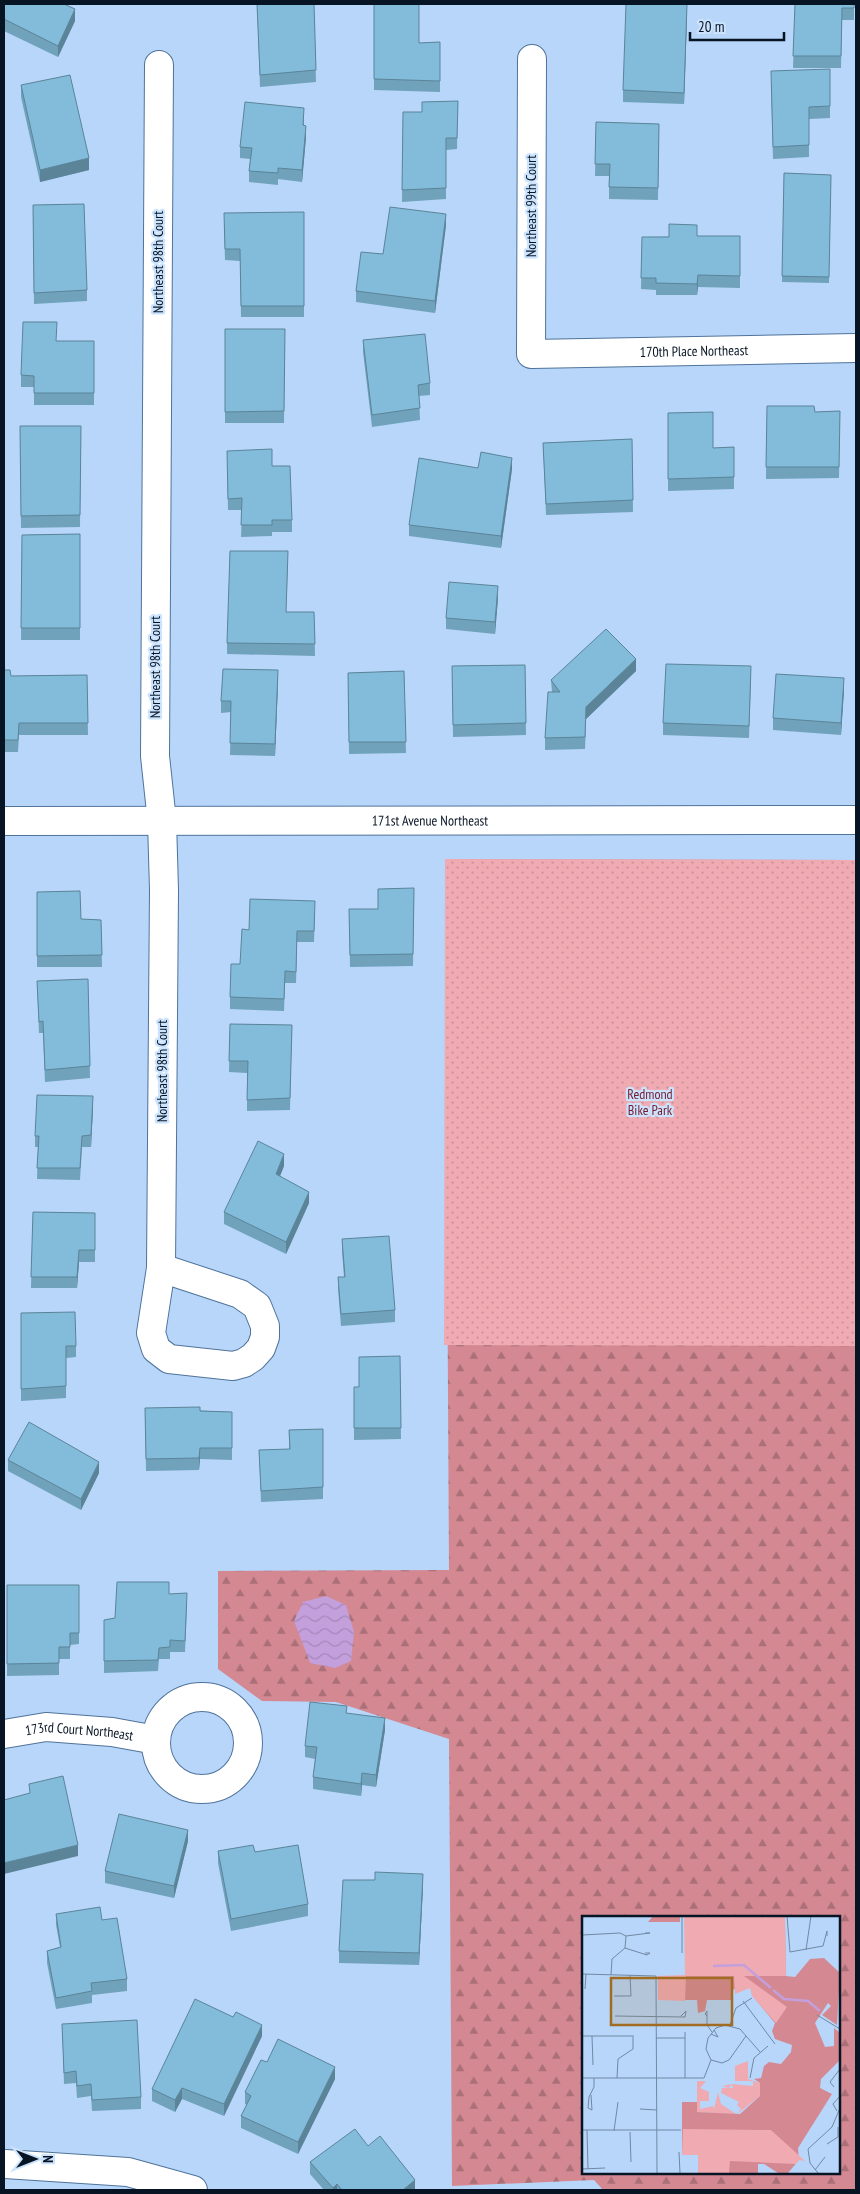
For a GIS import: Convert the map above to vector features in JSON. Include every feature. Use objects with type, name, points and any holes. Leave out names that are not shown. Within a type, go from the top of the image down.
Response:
[{"type":"street","name":"Northeast 99th Court","points":[[531,354],[532,58]]},
{"type":"street","name":"Northeast 98th Court","points":[[159,65],[155,756],[162,821],[164,890],[161,1268],[151,1333],[156,1349],[162,1355],[176,1360],[233,1366],[244,1363],[253,1357],[265,1337],[263,1316],[254,1303],[240,1294],[161,1268]]},
{"type":"street","name":"170th Place Northeast","points":[[531,354],[856,348]]},
{"type":"street","name":"171st Avenue Northeast","points":[[4,821],[856,820]]},
{"type":"street","name":"173rd Court Northeast","points":[[4,1734],[46,1727],[112,1732],[156,1740]]},
{"type":"street","points":[[4,2160],[128,2172],[193,2190]]},
{"type":"green space","points":[[445,859],[856,860],[856,2190],[603,2190],[594,2180],[452,2186],[449,1739],[336,1702],[262,1701],[218,1669],[218,1571],[449,1570]]},
{"type":"green space","name":"Redmond Bike Park","points":[[445,859],[856,860],[856,1346],[444,1345]]},
{"type":"water","points":[[326,1596],[346,1605],[354,1632],[351,1661],[335,1668],[310,1663],[294,1621],[303,1602]]},
{"type":"building","points":[[4,4],[64,4],[75,9],[58,46],[4,19]]},
{"type":"building","points":[[257,4],[314,4],[316,70],[260,75]]},
{"type":"building","points":[[374,4],[419,4],[419,43],[440,42],[440,81],[374,79]]},
{"type":"building","points":[[626,4],[687,4],[684,93],[623,90]]},
{"type":"building","points":[[795,4],[854,4],[854,8],[842,8],[841,56],[793,56]]},
{"type":"building","points":[[830,69],[830,106],[809,107],[809,145],[773,147],[771,71]]},
{"type":"building","points":[[70,75],[89,158],[40,170],[21,85]]},
{"type":"building","points":[[458,101],[457,138],[446,138],[446,188],[402,190],[403,112],[422,112],[422,102]]},
{"type":"building","points":[[245,102],[304,108],[303,125],[306,126],[302,170],[278,168],[278,173],[249,171],[252,148],[240,147]]},
{"type":"building","points":[[596,122],[659,124],[658,188],[609,187],[610,164],[595,164]]},
{"type":"building","points":[[784,173],[831,175],[829,277],[782,276]]},
{"type":"building","points":[[84,204],[87,290],[34,293],[33,205]]},
{"type":"building","points":[[390,207],[446,214],[435,301],[356,291],[361,252],[383,254]]},
{"type":"building","points":[[304,212],[304,306],[241,306],[240,249],[225,249],[224,213]]},
{"type":"building","points":[[669,224],[697,225],[697,236],[740,236],[740,276],[698,275],[697,284],[656,283],[656,278],[641,278],[642,237],[669,237]]},
{"type":"building","points":[[23,322],[57,322],[56,341],[94,341],[94,393],[34,393],[34,376],[21,375]]},
{"type":"building","points":[[225,329],[285,329],[284,411],[225,412]]},
{"type":"building","points":[[425,334],[430,383],[418,385],[420,408],[372,415],[363,340]]},
{"type":"building","points":[[767,406],[814,406],[815,412],[840,411],[839,467],[766,467]]},
{"type":"building","points":[[713,412],[713,448],[734,447],[734,477],[668,479],[668,413]]},
{"type":"building","points":[[20,426],[81,426],[80,515],[21,516]]},
{"type":"building","points":[[632,439],[633,500],[546,504],[543,443]]},
{"type":"building","points":[[272,449],[272,466],[290,466],[292,520],[272,520],[272,525],[241,525],[242,498],[228,499],[227,451]]},
{"type":"building","points":[[481,452],[512,458],[501,536],[409,525],[419,458],[478,468]]},
{"type":"building","points":[[80,534],[80,628],[21,628],[22,535]]},
{"type":"building","points":[[230,551],[288,551],[286,612],[314,612],[315,644],[227,643]]},
{"type":"building","points":[[449,582],[498,586],[495,622],[446,618]]},
{"type":"building","points":[[606,629],[636,659],[586,707],[585,737],[545,738],[548,692],[560,692],[551,680]]},
{"type":"building","points":[[666,664],[751,666],[749,726],[663,723]]},
{"type":"building","points":[[525,665],[526,723],[453,725],[452,666]]},
{"type":"building","points":[[223,669],[278,670],[275,744],[230,743],[231,701],[221,701]]},
{"type":"building","points":[[4,670],[10,670],[11,676],[87,675],[88,723],[19,723],[18,740],[4,740]]},
{"type":"building","points":[[404,671],[406,742],[349,742],[348,673]]},
{"type":"building","points":[[776,674],[844,678],[841,723],[773,718]]},
{"type":"building","points":[[414,888],[413,954],[350,955],[349,909],[378,909],[378,889]]},
{"type":"building","points":[[80,891],[81,919],[101,920],[102,955],[37,956],[37,892]]},
{"type":"building","points":[[250,899],[315,901],[314,931],[297,931],[296,972],[285,971],[284,999],[230,997],[231,964],[240,964],[242,929],[249,930]]},
{"type":"building","points":[[88,979],[90,1066],[45,1070],[43,1021],[39,1022],[37,981]]},
{"type":"building","points":[[230,1024],[292,1025],[290,1098],[247,1100],[248,1061],[229,1061]]},
{"type":"building","points":[[37,1095],[93,1096],[91,1135],[82,1136],[80,1168],[37,1168],[39,1136],[35,1136]]},
{"type":"building","points":[[258,1141],[284,1154],[276,1174],[309,1192],[286,1242],[224,1212]]},
{"type":"building","points":[[33,1212],[95,1213],[95,1250],[79,1250],[77,1277],[31,1277]]},
{"type":"building","points":[[389,1236],[395,1310],[341,1314],[338,1277],[345,1277],[342,1239]]},
{"type":"building","points":[[75,1312],[76,1346],[66,1346],[66,1386],[21,1389],[21,1313]]},
{"type":"building","points":[[400,1356],[401,1428],[354,1428],[354,1387],[359,1387],[359,1357]]},
{"type":"building","points":[[200,1407],[200,1411],[232,1412],[232,1448],[200,1448],[199,1458],[146,1459],[145,1408]]},
{"type":"building","points":[[29,1422],[99,1462],[81,1499],[8,1460]]},
{"type":"building","points":[[323,1429],[323,1487],[261,1491],[259,1450],[290,1449],[289,1430]]},
{"type":"building","points":[[117,1582],[169,1582],[169,1594],[187,1593],[185,1641],[170,1640],[170,1647],[159,1648],[158,1660],[104,1661],[104,1620],[115,1618]]},
{"type":"building","points":[[7,1585],[79,1585],[79,1633],[70,1633],[70,1647],[59,1647],[59,1663],[7,1664]]},
{"type":"building","points":[[310,1702],[347,1706],[346,1713],[385,1718],[376,1775],[362,1773],[361,1784],[313,1777],[317,1747],[305,1746]]},
{"type":"building","points":[[63,1776],[78,1845],[4,1863],[4,1800],[30,1793],[29,1784]]},
{"type":"building","points":[[119,1814],[188,1830],[174,1886],[105,1871]]},
{"type":"building","points":[[253,1845],[255,1852],[298,1845],[308,1904],[231,1919],[218,1851]]},
{"type":"building","points":[[375,1872],[423,1874],[419,1953],[339,1951],[343,1880],[375,1880]]},
{"type":"building","points":[[100,1907],[102,1920],[117,1918],[127,1979],[91,1983],[92,1991],[56,1998],[47,1951],[61,1947],[56,1914]]},
{"type":"building","points":[[195,1999],[233,2017],[236,2012],[262,2025],[224,2104],[182,2088],[175,2100],[152,2089]]},
{"type":"building","points":[[137,2020],[141,2097],[92,2100],[91,2084],[77,2086],[76,2071],[64,2073],[62,2024]]},
{"type":"building","points":[[278,2039],[335,2067],[298,2142],[241,2116],[251,2096],[245,2092],[261,2060],[267,2062]]},
{"type":"building","points":[[355,2129],[368,2146],[380,2136],[415,2180],[403,2190],[342,2190],[337,2184],[333,2188],[310,2162]]}]
